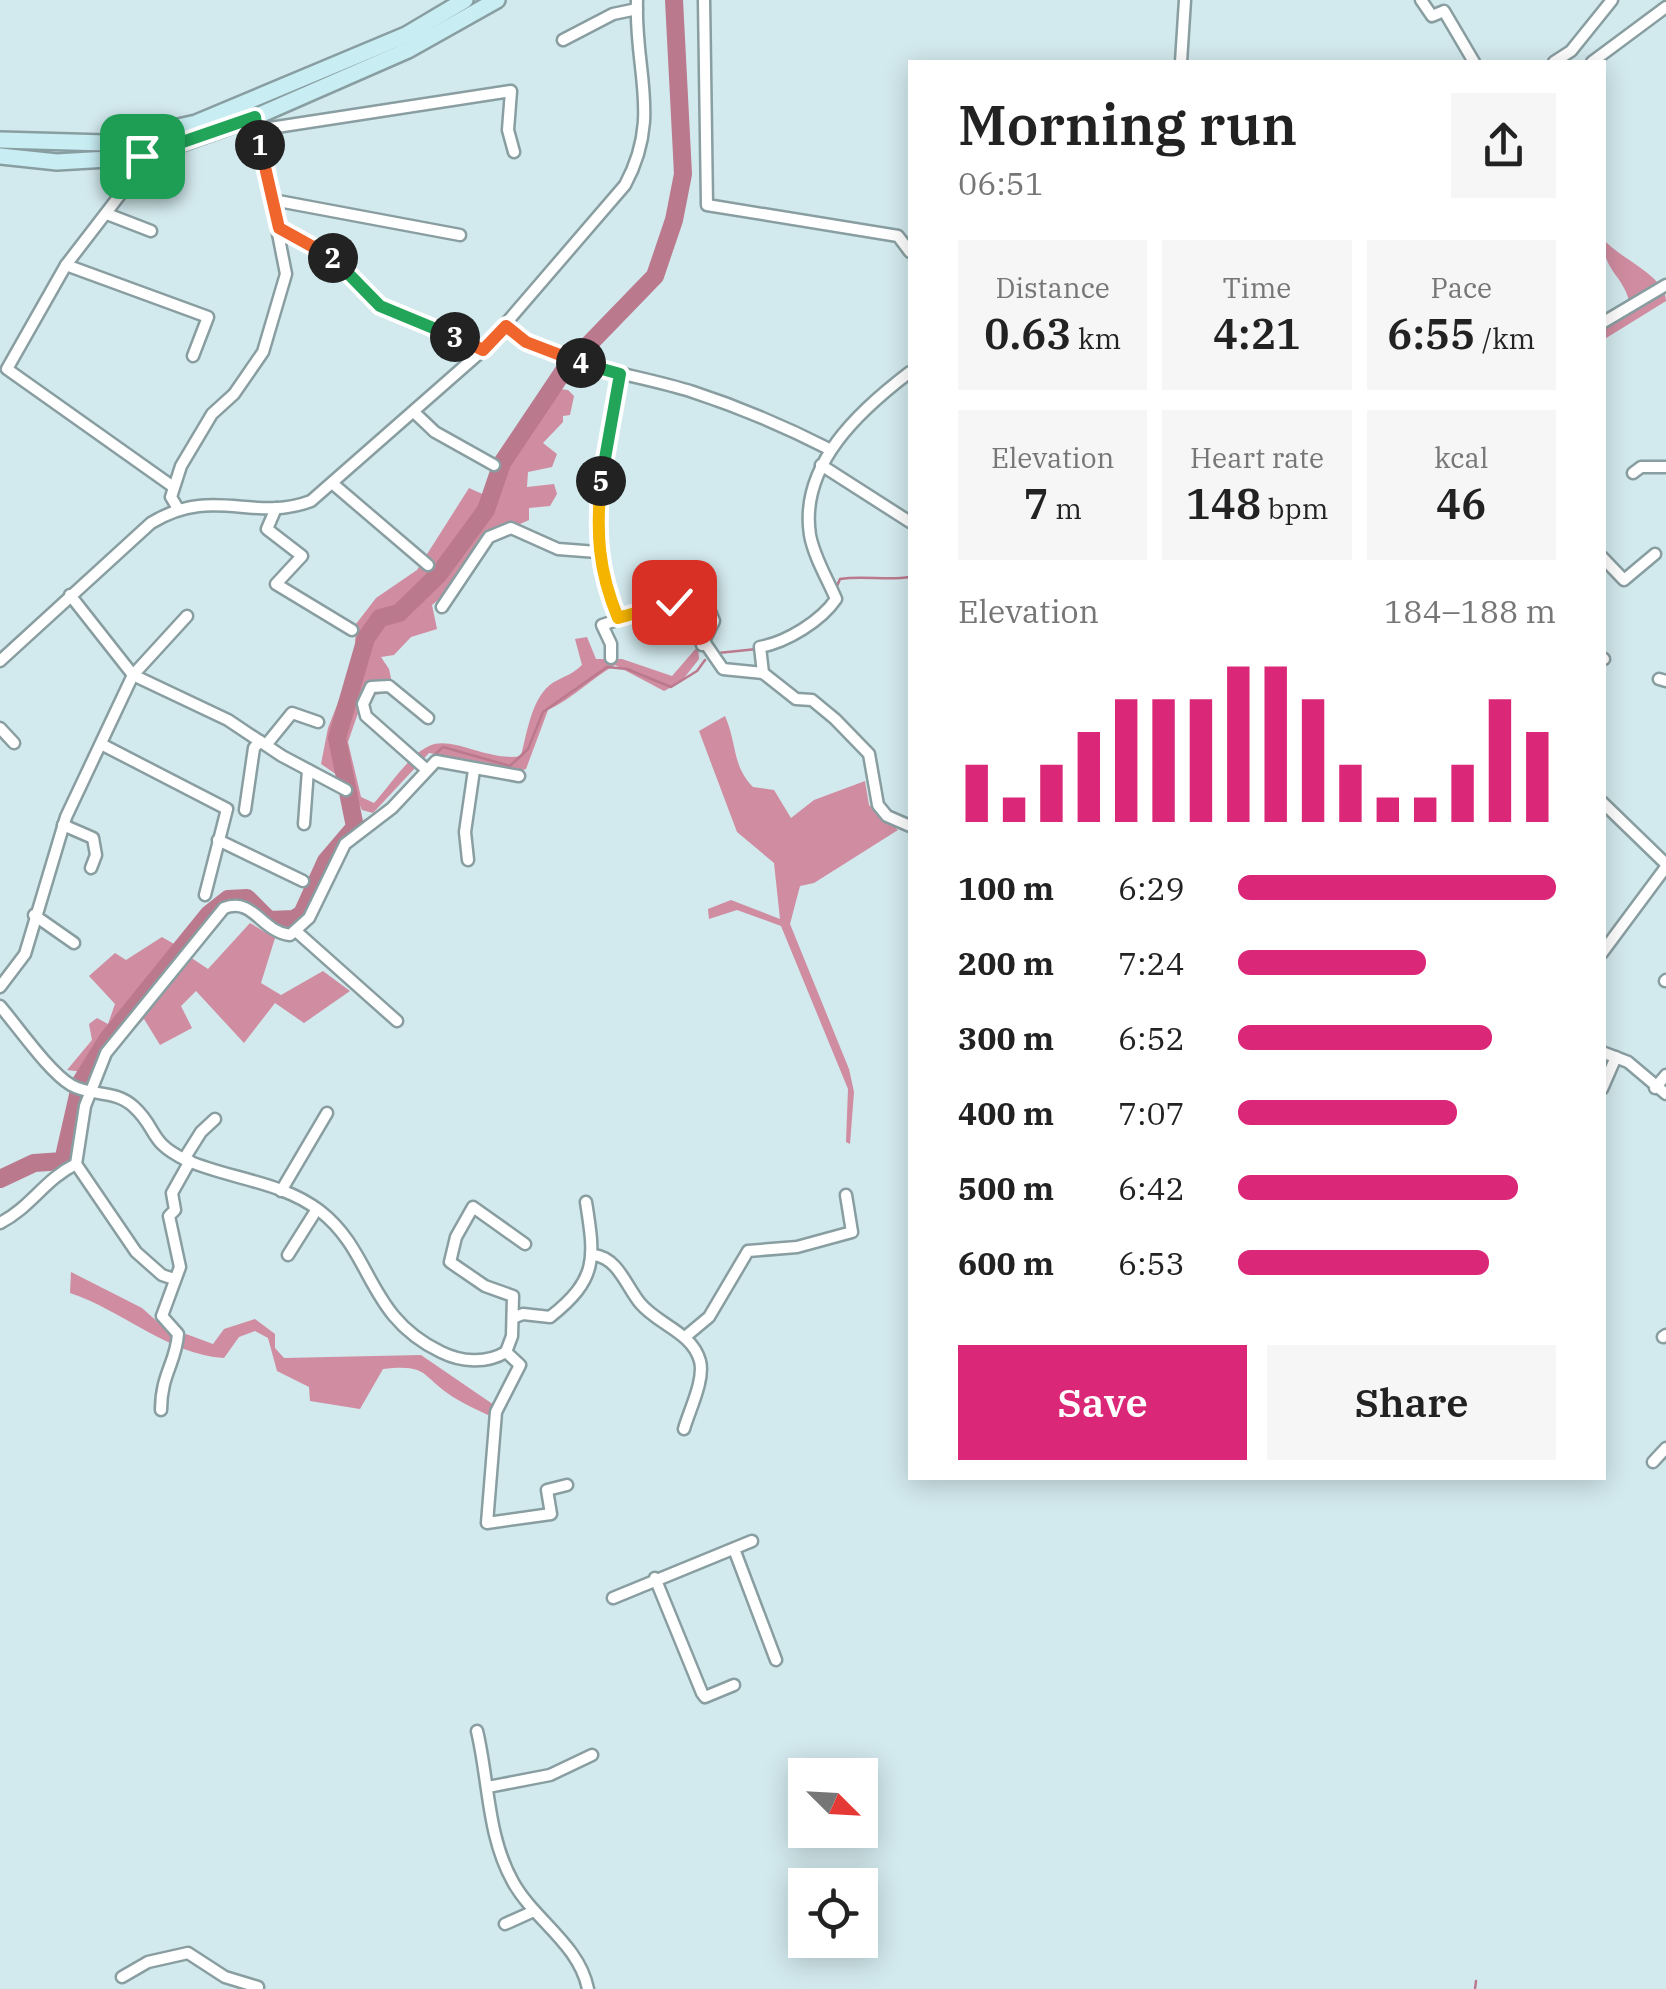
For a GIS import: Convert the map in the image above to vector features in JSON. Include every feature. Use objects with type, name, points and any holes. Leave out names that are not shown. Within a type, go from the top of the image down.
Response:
[{"type":"main road","points":[[0,140],[106,143],[196,124],[406,35],[465,0]]},
{"type":"main road","points":[[0,156],[57,162],[142,156],[256,123],[408,50],[497,0]]},
{"type":"street","points":[[704,0],[707,205],[898,236],[908,249]]},
{"type":"street","points":[[1181,60],[1185,0]]},
{"type":"street","points":[[1421,0],[1432,16],[1444,11],[1473,60]]},
{"type":"street","points":[[1557,60],[1571,51],[1612,0]]},
{"type":"street","points":[[0,661],[126,542],[176,507],[214,503],[276,508],[311,502],[415,414],[506,326],[625,185],[646,138],[637,4],[563,40]]},
{"type":"street","points":[[1595,60],[1664,11]]},
{"type":"street","points":[[176,507],[172,486],[212,414],[234,394],[263,352],[286,274],[256,123],[511,91],[508,130],[514,152]]},
{"type":"street","points":[[142,156],[136,174],[66,265],[6,368],[172,486]]},
{"type":"street","points":[[273,200],[460,235]]},
{"type":"street","points":[[107,214],[152,231]]},
{"type":"street","points":[[279,228],[296,234],[335,260],[380,306],[483,350]]},
{"type":"street","points":[[66,265],[208,317],[193,356]]},
{"type":"street","points":[[1606,320],[1666,285]]},
{"type":"street","points":[[506,326],[526,342],[620,374],[692,392],[829,448]]},
{"type":"street","points":[[618,618],[601,578],[597,552],[601,472],[620,374]]},
{"type":"street","points":[[763,672],[760,648],[773,645],[826,613],[836,599],[810,532],[820,465],[829,448],[908,374]]},
{"type":"street","points":[[415,414],[435,432],[494,465]]},
{"type":"street","points":[[820,465],[908,521]]},
{"type":"street","points":[[1633,473],[1641,467],[1666,467]]},
{"type":"street","points":[[332,483],[428,565]]},
{"type":"street","points":[[276,508],[266,529],[302,556],[276,584],[352,630]]},
{"type":"street","points":[[442,607],[489,537],[511,528],[558,549],[597,552]]},
{"type":"street","points":[[1606,561],[1624,580],[1655,554]]},
{"type":"street","points":[[694,572],[714,622],[702,645]]},
{"type":"street","points":[[70,595],[133,674],[228,720],[346,790]]},
{"type":"street","points":[[611,658],[611,644],[602,625],[674,602]]},
{"type":"street","points":[[685,614],[702,645],[723,669],[763,672],[796,698],[812,700],[861,742],[869,754],[878,805],[887,816],[908,825]]},
{"type":"street","points":[[0,987],[25,954],[64,824],[133,674],[187,616]]},
{"type":"street","points":[[427,770],[366,716],[364,704],[371,687],[380,684],[428,718]]},
{"type":"street","points":[[245,810],[254,748],[292,713],[318,722]]},
{"type":"street","points":[[0,728],[14,743]]},
{"type":"street","points":[[101,744],[228,809],[205,895]]},
{"type":"street","points":[[174,1278],[162,1274],[136,1252],[76,1164],[92,1079],[106,1054],[224,908],[238,903],[250,907],[269,928],[282,934],[297,932],[309,918],[345,844],[392,808],[436,762],[519,776]]},
{"type":"street","points":[[304,824],[308,770]]},
{"type":"street","points":[[468,860],[465,832],[474,770]]},
{"type":"street","points":[[1606,806],[1666,866],[1606,948]]},
{"type":"street","points":[[64,824],[94,838],[96,854],[91,868]]},
{"type":"street","points":[[218,840],[303,881]]},
{"type":"street","points":[[34,915],[74,943]]},
{"type":"street","points":[[297,932],[397,1022]]},
{"type":"street","points":[[0,1006],[69,1084],[106,1090],[133,1106],[155,1142],[187,1160],[281,1191],[317,1209],[336,1226],[391,1316],[406,1332],[457,1360],[497,1357],[506,1352],[515,1317],[513,1296],[486,1286],[450,1262],[456,1236],[473,1207],[524,1244]]},
{"type":"street","points":[[1606,1053],[1639,1070],[1666,1094]]},
{"type":"street","points":[[1606,1080],[1616,1057]]},
{"type":"street","points":[[1655,1088],[1666,1075]]},
{"type":"street","points":[[281,1191],[327,1113]]},
{"type":"street","points":[[161,1410],[161,1384],[177,1350],[178,1334],[162,1316],[180,1267],[169,1216],[175,1210],[172,1193],[200,1132],[215,1118]]},
{"type":"street","points":[[0,1223],[24,1207],[51,1176],[76,1164]]},
{"type":"street","points":[[684,1336],[709,1316],[748,1251],[797,1247],[852,1232],[846,1196]]},
{"type":"street","points":[[515,1317],[523,1314],[550,1318],[575,1298],[594,1255],[586,1202]]},
{"type":"street","points":[[288,1255],[317,1209]]},
{"type":"street","points":[[594,1255],[612,1262],[642,1306],[684,1336],[701,1366],[684,1429]]},
{"type":"street","points":[[506,1352],[520,1365],[520,1373],[496,1412],[487,1523],[551,1514],[546,1490],[566,1485]]},
{"type":"street","points":[[1653,1462],[1666,1448]]},
{"type":"street","points":[[613,1598],[752,1541]]},
{"type":"street","points":[[734,1549],[776,1660]]},
{"type":"street","points":[[654,1578],[702,1694],[734,1685]]},
{"type":"street","points":[[476,1731],[499,1848],[512,1882],[575,1958],[588,1989]]},
{"type":"street","points":[[488,1787],[550,1775],[592,1754]]},
{"type":"street","points":[[505,1924],[534,1911]]},
{"type":"street","points":[[122,1978],[148,1962],[188,1954],[224,1983],[258,1987]]},
{"type":"shaded area","points":[[1606,242],[1651,276],[1666,301],[1606,338],[1606,320],[1630,305],[1607,259]]},
{"type":"shaded area","points":[[553,388],[568,390],[574,396],[570,415],[563,416],[563,422],[543,443],[557,454],[552,467],[528,472],[527,487],[554,484],[557,494],[550,506],[529,508],[529,520],[520,524],[521,530],[490,535],[450,590],[432,605],[437,629],[411,637],[394,655],[381,657],[389,669],[394,692],[374,695],[361,717],[359,710],[348,742],[361,797],[374,803],[414,756],[429,746],[448,744],[496,755],[521,756],[540,696],[582,665],[575,639],[587,637],[596,659],[622,659],[672,676],[698,646],[699,659],[681,682],[664,691],[615,665],[606,670],[548,710],[526,769],[507,775],[488,763],[429,753],[373,813],[362,810],[349,783],[321,764],[328,728],[354,662],[356,624],[376,598],[417,570],[469,488],[489,497],[477,525],[517,444]]},
{"type":"shaded area","points":[[725,716],[746,779],[753,787],[774,790],[791,818],[814,800],[865,781],[869,805],[898,830],[814,883],[800,886],[790,924],[849,1069],[854,1092],[850,1144],[846,1142],[848,1089],[781,926],[737,910],[709,919],[708,909],[731,900],[780,919],[774,863],[737,832],[699,731]]},
{"type":"shaded area","points":[[196,920],[200,933],[184,953],[208,969],[250,923],[275,938],[261,983],[281,995],[323,971],[350,991],[304,1023],[275,1003],[244,1043],[196,991],[181,1006],[192,1028],[160,1045],[144,1019],[92,1073],[67,1070],[92,1040],[89,1024],[97,1018],[108,1024],[115,1004],[89,976],[115,953],[126,960],[162,937],[174,944]]},
{"type":"shaded area","points":[[71,1272],[142,1308],[179,1341],[186,1334],[213,1344],[224,1329],[255,1319],[275,1334],[275,1348],[284,1358],[421,1355],[494,1405],[490,1416],[409,1368],[383,1369],[360,1409],[310,1401],[309,1387],[277,1371],[268,1338],[255,1331],[239,1337],[224,1358],[184,1349],[70,1293]]},
{"type":"waterway","points":[[0,1179],[34,1163],[63,1161],[81,1082],[107,1040],[209,914],[228,899],[247,898],[269,920],[294,919],[302,914],[326,861],[355,827],[337,738],[366,638],[380,618],[399,613],[439,574],[486,510],[502,463],[565,369],[655,276],[674,220],[683,174],[674,0]]},
{"type":"waterway","points":[[837,586],[840,579],[908,577]]},
{"type":"waterway","points":[[718,653],[757,649]]},
{"type":"waterway","points":[[424,765],[443,747],[510,766],[528,749],[543,712],[607,667],[627,669],[671,687],[697,671],[705,660]]},
{"type":"waterway","points":[[355,827],[377,813]]},
{"type":"waterway","points":[[1475,1989],[1476,1981]]},
{"type":"route","points":[[142,156],[255,117],[279,228],[317,246],[380,306],[483,350],[506,326],[526,342],[620,374],[601,472],[597,528],[601,578],[618,618],[674,602]]}]
